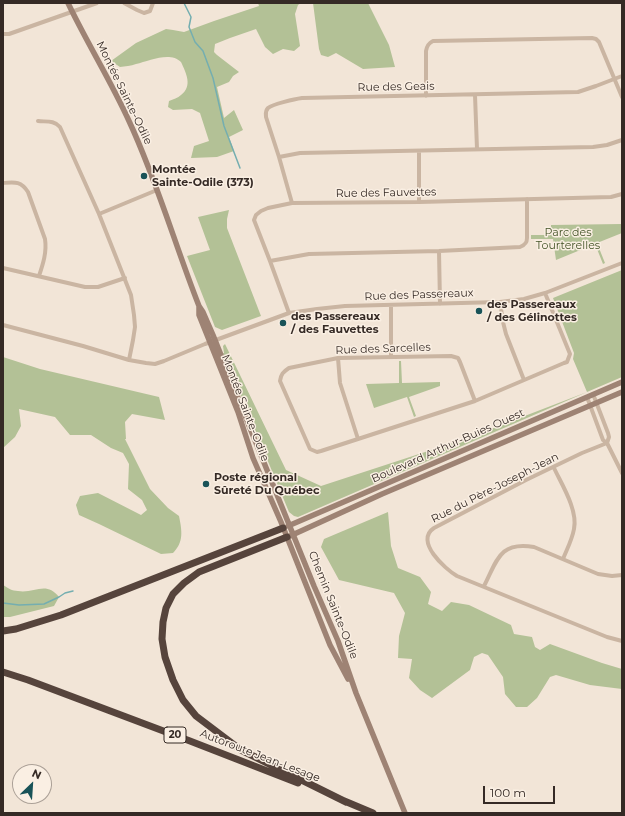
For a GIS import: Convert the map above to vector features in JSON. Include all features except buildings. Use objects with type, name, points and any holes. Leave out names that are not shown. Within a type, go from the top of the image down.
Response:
[{"type":"highway","points":[[3,631],[16,629],[61,615],[286,527]]},
{"type":"highway","points":[[290,536],[200,572],[184,583],[173,594],[166,608],[162,622],[162,639],[165,658],[172,680],[183,700],[196,716],[241,750],[346,802]]},
{"type":"highway","name":"Autoroute Jean-Lesage","points":[[3,672],[190,741],[373,813]]},
{"type":"main road","name":"Montée Sainte-Odile","points":[[68,3],[111,84],[144,156],[199,306],[199,315],[212,341],[253,458],[290,536]]},
{"type":"main road","name":"Boulevard Arthur-Buies Ouest","points":[[286,527],[622,382]]},
{"type":"main road","name":"Boulevard Arthur-Buies Ouest","points":[[290,536],[382,494],[622,392]]},
{"type":"main road","name":"Chemin Sainte-Odile","points":[[290,536],[330,645],[356,693]]},
{"type":"main road","name":"Chemin Sainte-Odile","points":[[290,536],[338,641],[356,693],[405,813]]},
{"type":"street","points":[[3,34],[10,34],[97,3]]},
{"type":"street","points":[[124,3],[144,13],[150,11],[153,3]]},
{"type":"street","points":[[426,96],[426,51],[429,43],[433,41],[592,38],[600,42],[622,97]]},
{"type":"street","name":"Rue des Geais","points":[[292,203],[266,117],[266,112],[271,107],[302,98],[578,92],[622,76]]},
{"type":"street","points":[[476,95],[476,149]]},
{"type":"street","points":[[38,121],[56,123],[60,127],[99,214],[125,278],[131,295],[135,327],[129,360]]},
{"type":"street","points":[[279,157],[300,153],[593,147],[607,145],[622,140]]},
{"type":"street","points":[[418,151],[418,202]]},
{"type":"street","points":[[3,183],[14,182],[20,184],[25,187],[28,192],[46,245],[46,252],[39,276]]},
{"type":"street","points":[[99,214],[157,190]]},
{"type":"street","name":"Rue des Fauvettes","points":[[289,312],[254,220],[256,215],[268,208],[292,203],[418,202],[611,197],[622,194]]},
{"type":"street","points":[[270,261],[309,254],[439,251],[520,247],[524,246],[527,241],[527,199]]},
{"type":"street","points":[[439,251],[440,304]]},
{"type":"street","name":"Rue des Passereaux","points":[[3,325],[76,344],[129,360],[155,364],[289,312],[345,306],[500,302],[524,299],[545,293],[622,263]]},
{"type":"street","points":[[3,268],[92,288],[103,286],[125,278]]},
{"type":"street","name":"Rue des Sarcelles","points":[[475,400],[458,358],[451,356],[338,358],[289,368],[283,372],[280,381],[310,448],[314,451],[317,452],[358,439],[475,400],[566,362],[570,354],[545,293]]},
{"type":"street","points":[[500,302],[506,334],[524,380]]},
{"type":"street","points":[[390,306],[391,357]]},
{"type":"street","points":[[338,358],[340,383],[358,439]]},
{"type":"street","points":[[593,394],[609,437],[607,443]]},
{"type":"street","points":[[587,397],[603,440],[607,443],[622,474]]},
{"type":"street","name":"Rue du Père-Joseph-Jean","points":[[607,443],[526,480],[430,530],[427,539],[434,556],[452,573],[607,637],[622,641]]},
{"type":"street","points":[[554,468],[574,510],[575,518],[574,529],[563,559]]},
{"type":"street","points":[[484,586],[498,557],[508,548],[515,546],[534,547],[598,574],[622,575]]},
{"type":"green space","points":[[258,3],[301,3],[298,5],[295,14],[300,46],[294,51],[283,49],[273,54],[265,47],[256,29],[215,44],[214,52],[239,72],[233,76],[229,82],[217,87],[224,118],[234,110],[243,130],[229,137],[234,151],[217,157],[191,158],[194,146],[209,141],[200,113],[192,109],[173,110],[168,107],[169,101],[180,96],[187,88],[187,79],[181,62],[171,57],[165,57],[120,67],[111,61],[136,43],[166,29],[184,32],[259,6]]},
{"type":"green space","points":[[313,3],[368,3],[389,45],[395,67],[363,69],[336,53],[328,57],[321,55]]},
{"type":"green space","points":[[229,210],[227,228],[261,316],[222,330],[215,327],[187,256],[210,250],[198,217]]},
{"type":"green space","name":"Parc des Tourterelles","points":[[622,224],[622,233],[597,243],[605,263],[603,264],[595,244],[556,260],[553,239],[531,239],[531,235],[551,235],[551,225]]},
{"type":"green space","points":[[622,270],[622,377],[587,392],[573,359],[574,353],[553,298]]},
{"type":"green space","points":[[225,344],[286,470],[321,486],[465,439],[587,392],[298,517],[289,512],[223,353],[223,346]]},
{"type":"green space","points":[[3,357],[40,369],[159,397],[165,420],[132,414],[125,422],[125,439],[150,489],[168,508],[179,516],[181,540],[177,549],[173,553],[161,554],[79,515],[76,505],[80,496],[98,493],[141,515],[147,510],[142,500],[128,489],[129,464],[123,453],[111,448],[91,435],[70,435],[55,417],[19,409],[21,426],[15,437],[3,448]]},
{"type":"green space","points":[[399,361],[401,361],[402,383],[440,382],[440,386],[409,397],[416,416],[414,417],[407,397],[374,408],[366,384],[399,383]]},
{"type":"green space","points":[[388,512],[391,546],[398,568],[420,577],[431,592],[428,604],[442,611],[451,602],[469,605],[511,625],[514,634],[532,637],[535,647],[540,650],[550,644],[622,669],[622,689],[590,685],[556,675],[550,677],[537,698],[527,707],[516,707],[505,694],[503,677],[488,655],[482,653],[474,657],[470,670],[432,698],[420,690],[409,678],[412,659],[398,658],[399,636],[405,613],[394,593],[339,580],[321,547],[324,539]]},
{"type":"green space","points":[[3,585],[16,591],[29,591],[45,588],[54,592],[59,597],[54,606],[10,617],[3,617]]},
{"type":"waterway","points":[[184,3],[191,17],[189,27],[195,42],[203,51],[213,78],[224,126],[240,168]]},
{"type":"waterway","points":[[3,603],[19,605],[44,604],[65,593],[73,591]]},
{"type":"place","name":"Montée Sainte-Odile (373)","points":[[144,176]]},
{"type":"place","name":"des Passereaux / des Gélinottes","points":[[479,311]]},
{"type":"place","name":"des Passereaux / des Fauvettes","points":[[283,323]]},
{"type":"place","name":"Poste régional Sûreté Du Québec","points":[[206,484]]}]
